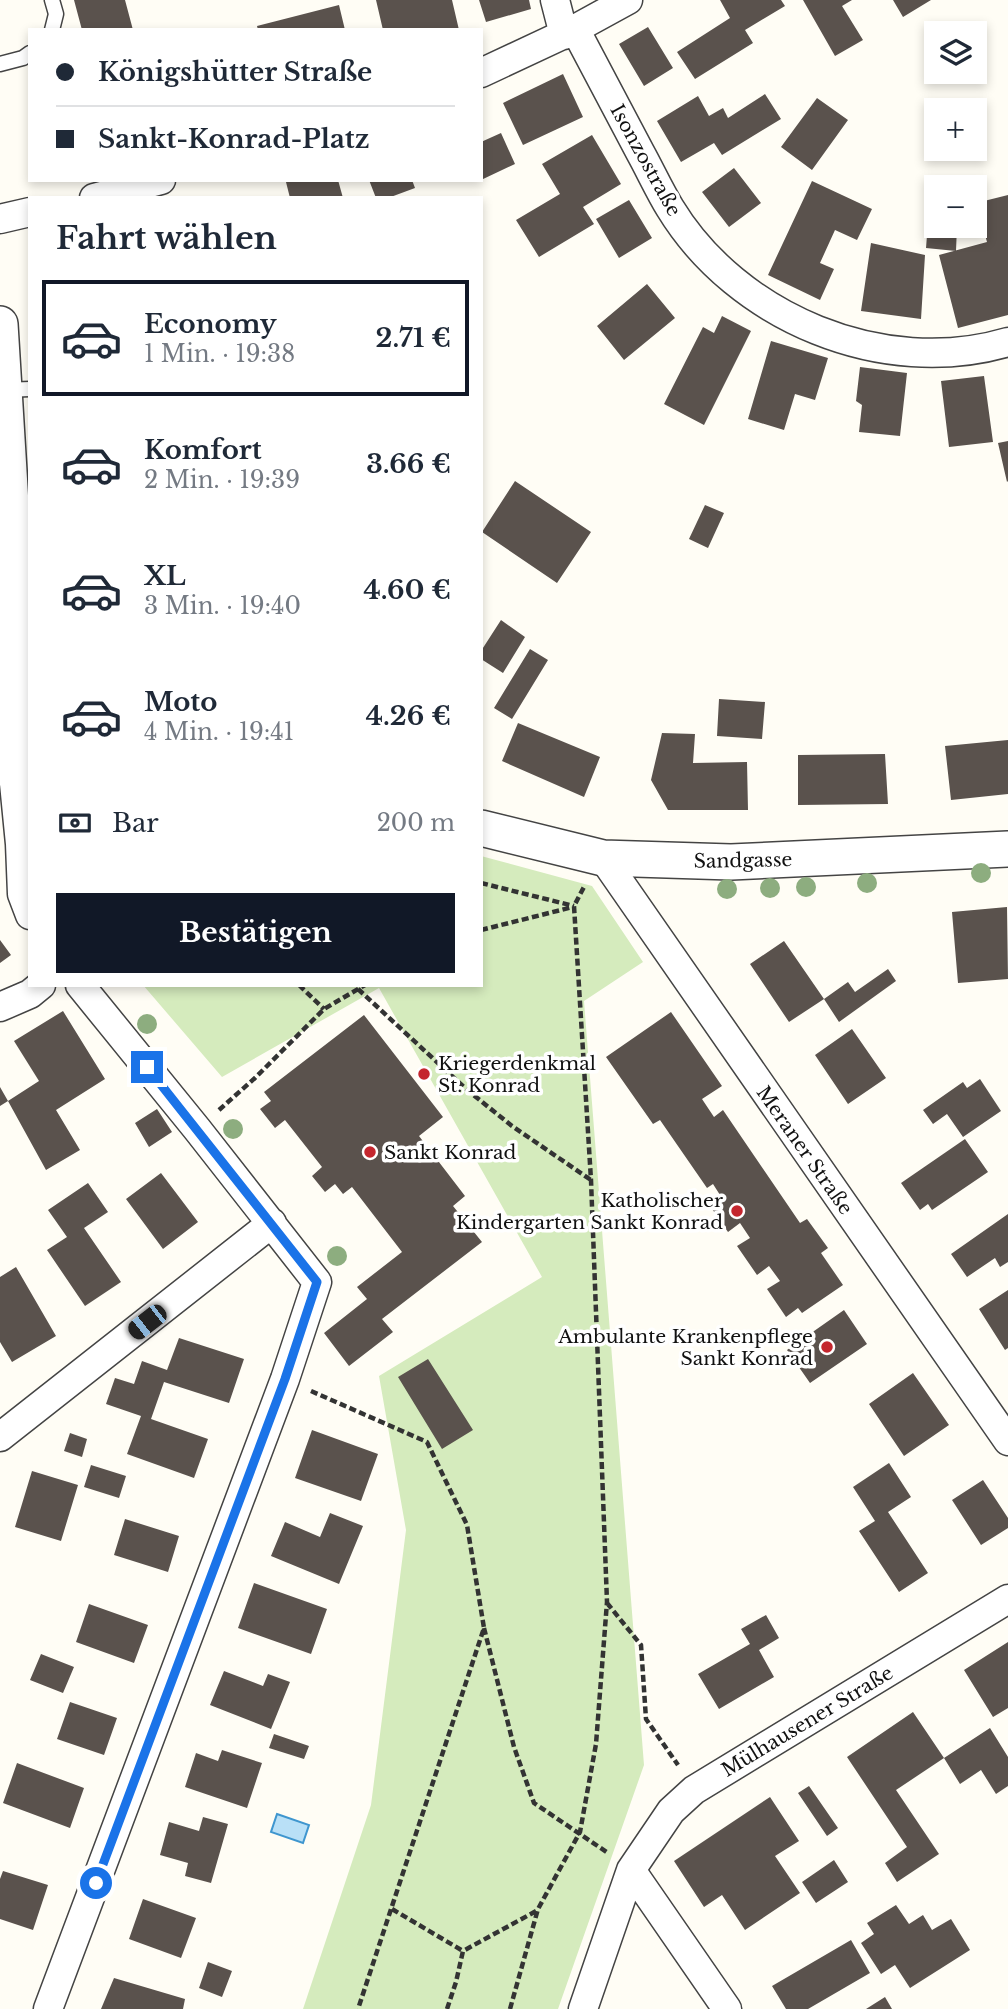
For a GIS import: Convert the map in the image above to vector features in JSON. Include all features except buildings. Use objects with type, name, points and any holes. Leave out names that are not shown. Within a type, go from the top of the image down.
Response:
[{"type":"street","name":"Isonzostraße","points":[[555,0],[570,32],[670,209],[700,248],[739,286],[808,327],[862,346],[916,352],[958,351],[1008,342]]},
{"type":"street","points":[[483,71],[570,32],[628,0]]},
{"type":"street","points":[[101,196],[154,182]]},
{"type":"street","points":[[0,219],[28,212]]},
{"type":"street","points":[[0,324],[17,390],[6,552],[14,774],[22,894],[28,910]]},
{"type":"street","name":"Sandgasse","points":[[483,828],[603,858],[731,862],[1008,849]]},
{"type":"street","name":"Meraner Straße","points":[[603,858],[1008,1441]]},
{"type":"street","points":[[0,1007],[30,994],[39,987]]},
{"type":"street","points":[[48,2009],[285,1379],[317,1282],[82,987]]},
{"type":"street","points":[[0,1437],[272,1223]]},
{"type":"street","name":"Mülhausener Straße","points":[[583,2009],[631,1870],[671,1811],[694,1790],[1008,1599]]},
{"type":"street","points":[[631,1870],[727,2009]]},
{"type":"lane","points":[[52,0],[56,14],[52,28]]},
{"type":"lane","points":[[0,64],[28,54]]},
{"type":"path","points":[[509,2009],[538,1909],[579,1832],[596,1744],[607,1602],[591,1180],[574,906],[603,858]]},
{"type":"path","points":[[483,883],[574,906]]},
{"type":"path","points":[[483,929],[574,906]]},
{"type":"path","points":[[301,987],[324,1009]]},
{"type":"path","points":[[197,1129],[255,1078],[324,1009],[362,987]]},
{"type":"path","points":[[358,989],[466,1089],[512,1126],[591,1180]]},
{"type":"path","points":[[285,1379],[427,1442],[467,1525],[484,1628],[514,1747],[534,1803],[600,1847]]},
{"type":"path","points":[[607,1602],[641,1645],[646,1718],[694,1790]]},
{"type":"path","points":[[358,2009],[484,1628]]},
{"type":"path","points":[[392,1909],[463,1951]]},
{"type":"path","points":[[447,2009],[463,1951],[538,1909]]},
{"type":"green space","points":[[483,857],[592,886],[643,962],[584,1001],[644,1765],[558,2009],[303,2009],[371,1805],[406,1530],[379,1376],[542,1277],[379,988],[222,1077],[145,987],[483,987]]},
{"type":"water","points":[[277,1814],[309,1825],[303,1843],[271,1832]]},
{"type":"place","name":"Kriegerdenkmal St. Konrad","points":[[424,1074]]},
{"type":"place","name":"Sankt Konrad","points":[[370,1152]]},
{"type":"place","name":"Katholischer Kindergarten Sankt Konrad","points":[[737,1211]]},
{"type":"place","name":"Ambulante Krankenpflege Sankt Konrad","points":[[827,1347]]},
{"type":"route","points":[[96,1883],[285,1379],[317,1282],[147,1067]]}]
